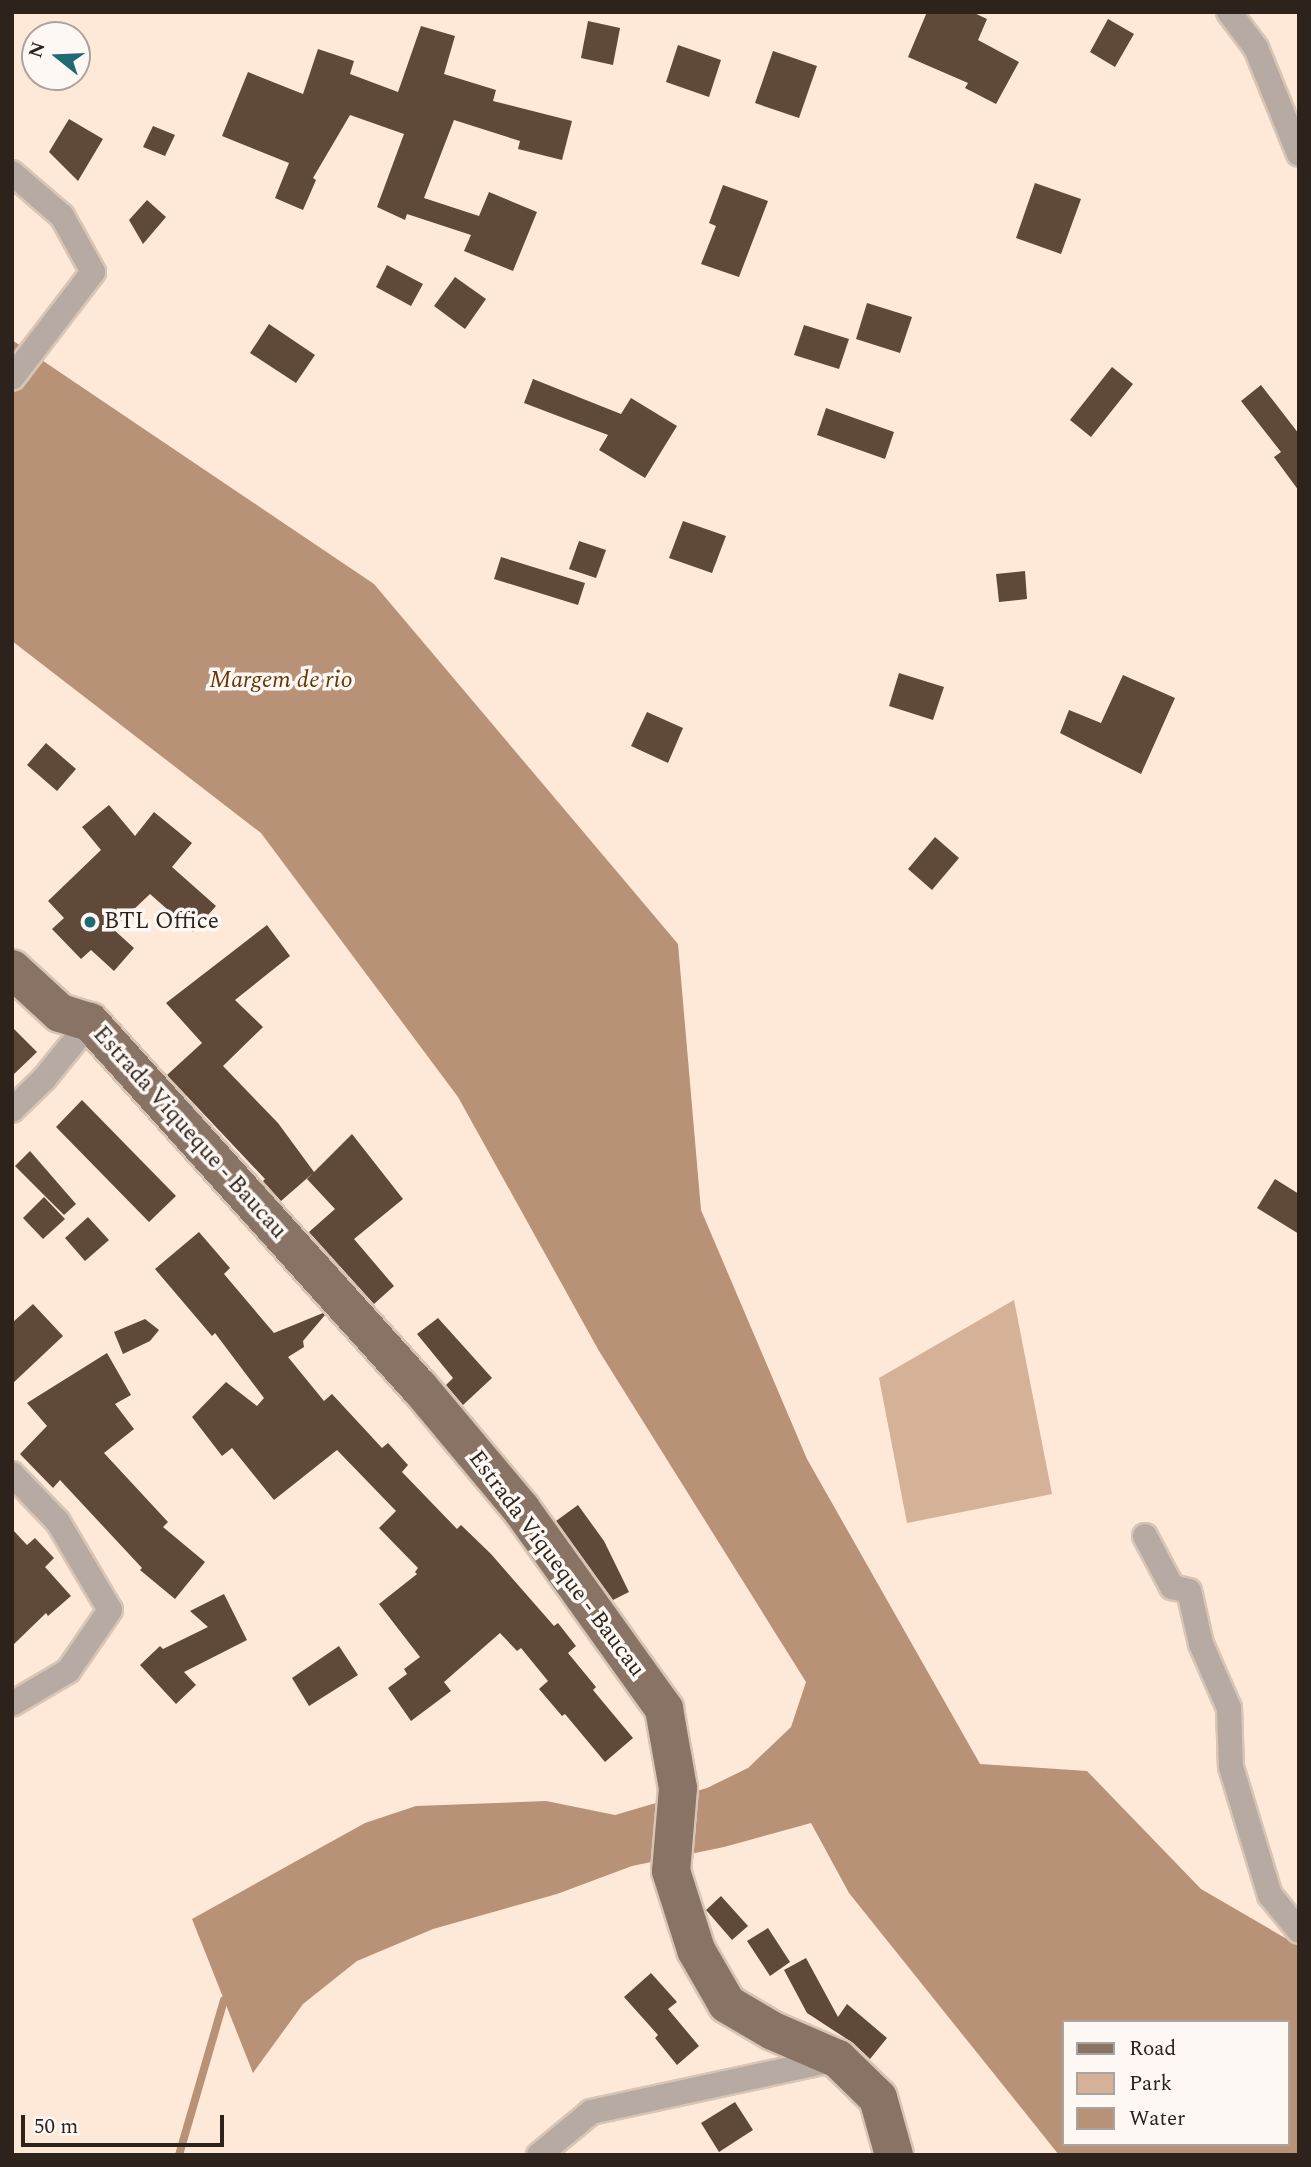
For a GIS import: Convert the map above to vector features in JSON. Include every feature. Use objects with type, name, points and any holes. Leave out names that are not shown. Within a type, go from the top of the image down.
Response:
[{"type":"main road","name":"Estrada Viqueque - Baucau","points":[[12,969],[60,1013],[90,1022],[419,1387],[521,1509],[664,1709],[678,1788],[671,1871],[696,1950],[727,2004],[773,2031],[838,2059],[878,2098],[894,2155]]},
{"type":"street","points":[[1229,12],[1256,48],[1299,154]]},
{"type":"street","points":[[12,173],[62,216],[93,272],[12,378]]},
{"type":"street","points":[[12,1110],[44,1079],[90,1022]]},
{"type":"street","points":[[12,1474],[58,1522],[110,1610],[68,1671],[12,1704]]},
{"type":"street","points":[[1145,1536],[1172,1587],[1189,1591],[1201,1644],[1230,1708],[1231,1767],[1270,1895],[1299,1931]]},
{"type":"street","points":[[538,2155],[591,2112],[838,2059]]},
{"type":"green space","points":[[1014,1300],[1052,1494],[907,1523],[879,1378]]},
{"type":"water","name":"Margem de rio","points":[[12,340],[374,584],[678,944],[701,1210],[807,1459],[980,1764],[1087,1771],[1201,1889],[1299,1946],[1299,2155],[1059,2155],[849,1893],[811,1823],[724,1847],[632,1866],[557,1894],[433,1929],[357,1961],[303,2004],[253,2073],[192,1919],[365,1823],[416,1806],[546,1801],[615,1815],[707,1788],[748,1768],[791,1727],[806,1682],[599,1351],[458,1097],[261,833],[12,641]]},
{"type":"building","points":[[927,12],[972,12],[987,19],[978,40],[1019,62],[996,104],[965,88],[968,83],[908,57]]},
{"type":"building","points":[[1108,19],[1134,34],[1115,67],[1090,52]]},
{"type":"building","points":[[588,21],[620,28],[613,65],[581,58]]},
{"type":"building","points":[[421,26],[455,36],[444,74],[496,90],[493,101],[572,121],[562,160],[518,149],[520,141],[454,120],[424,198],[479,216],[489,192],[537,212],[513,271],[464,251],[471,235],[407,214],[405,220],[377,207],[404,134],[350,115],[313,178],[316,180],[303,210],[275,198],[289,163],[222,136],[248,72],[303,94],[318,49],[354,61],[350,74],[398,92]]},
{"type":"building","points":[[678,45],[721,60],[709,97],[666,82]]},
{"type":"building","points":[[773,51],[817,66],[799,118],[755,103]]},
{"type":"building","points":[[69,119],[103,139],[78,181],[49,152]]},
{"type":"building","points":[[153,126],[175,135],[165,156],[143,147]]},
{"type":"building","points":[[1035,183],[1081,199],[1061,254],[1016,238]]},
{"type":"building","points":[[723,185],[768,201],[739,277],[701,264],[716,226],[709,223]]},
{"type":"building","points":[[147,200],[166,217],[143,244],[129,220]]},
{"type":"building","points":[[387,265],[423,284],[411,306],[376,287]]},
{"type":"building","points":[[455,277],[486,299],[465,329],[434,306]]},
{"type":"building","points":[[867,303],[912,317],[900,353],[856,339]]},
{"type":"building","points":[[269,324],[315,355],[296,383],[250,353]]},
{"type":"building","points":[[804,325],[849,339],[839,369],[794,355]]},
{"type":"building","points":[[1112,367],[1133,384],[1091,437],[1070,420]]},
{"type":"building","points":[[533,379],[621,414],[631,398],[677,426],[645,478],[599,450],[608,435],[524,403]]},
{"type":"building","points":[[1261,385],[1299,434],[1299,491],[1274,457],[1281,452],[1241,401]]},
{"type":"building","points":[[826,408],[894,432],[885,459],[817,435]]},
{"type":"building","points":[[683,521],[726,536],[712,573],[669,558]]},
{"type":"building","points":[[579,541],[606,550],[596,578],[569,569]]},
{"type":"building","points":[[501,557],[585,583],[578,605],[494,579]]},
{"type":"building","points":[[1025,571],[1027,599],[999,602],[996,574]]},
{"type":"building","points":[[899,673],[944,687],[933,720],[889,706]]},
{"type":"building","points":[[1123,675],[1175,698],[1141,774],[1060,733],[1069,710],[1101,723]]},
{"type":"building","points":[[647,712],[683,728],[668,763],[631,746]]},
{"type":"building","points":[[46,743],[76,769],[57,791],[27,765]]},
{"type":"building","points":[[109,805],[135,836],[154,812],[192,843],[172,867],[216,906],[193,932],[150,894],[113,929],[134,948],[114,971],[91,950],[81,959],[52,929],[64,918],[48,901],[101,850],[82,827]]},
{"type":"building","points":[[935,837],[959,858],[932,890],[908,869]]},
{"type":"building","points":[[267,925],[290,956],[235,1000],[263,1027],[223,1066],[278,1123],[314,1172],[352,1134],[403,1199],[354,1239],[394,1286],[374,1304],[309,1232],[335,1209],[307,1179],[312,1174],[281,1201],[263,1181],[265,1179],[167,1075],[202,1043],[166,1003]]},
{"type":"building","points":[[12,1027],[37,1052],[12,1076]]},
{"type":"building","points":[[82,1100],[176,1196],[149,1222],[56,1127]]},
{"type":"building","points":[[30,1151],[76,1204],[64,1215],[15,1166]]},
{"type":"building","points":[[1275,1179],[1299,1194],[1299,1234],[1257,1208]]},
{"type":"building","points":[[44,1197],[65,1219],[43,1239],[23,1218]]},
{"type":"building","points":[[88,1217],[109,1240],[85,1261],[65,1238]]},
{"type":"building","points":[[199,1232],[230,1268],[224,1274],[274,1333],[323,1313],[325,1315],[303,1341],[304,1347],[288,1357],[324,1401],[332,1394],[382,1448],[388,1443],[408,1465],[402,1472],[457,1529],[461,1525],[491,1554],[554,1626],[558,1623],[576,1646],[568,1653],[596,1687],[593,1690],[633,1738],[605,1762],[565,1714],[562,1716],[539,1689],[548,1681],[521,1648],[517,1651],[500,1633],[444,1682],[451,1691],[411,1721],[388,1688],[407,1674],[404,1669],[420,1657],[379,1604],[417,1574],[415,1572],[418,1568],[379,1528],[396,1511],[337,1450],[274,1500],[232,1448],[222,1456],[192,1417],[226,1382],[257,1406],[264,1398],[215,1333],[212,1336],[155,1269]]},
{"type":"building","points":[[33,1304],[63,1336],[12,1384],[12,1323]]},
{"type":"building","points":[[438,1318],[492,1378],[463,1405],[446,1385],[453,1378],[417,1334]]},
{"type":"building","points":[[145,1319],[159,1330],[150,1341],[123,1354],[114,1332]]},
{"type":"building","points":[[107,1353],[131,1395],[115,1404],[134,1429],[104,1453],[168,1522],[163,1527],[205,1562],[175,1599],[140,1570],[142,1568],[60,1480],[53,1488],[20,1454],[47,1426],[27,1403]]},
{"type":"building","points":[[578,1505],[604,1541],[629,1592],[613,1600],[556,1521]]},
{"type":"building","points":[[12,1529],[27,1545],[35,1538],[54,1558],[45,1567],[71,1596],[48,1616],[46,1613],[12,1646]]},
{"type":"building","points":[[224,1594],[247,1640],[184,1672],[196,1685],[176,1704],[140,1665],[160,1646],[163,1649],[208,1627],[190,1611]]},
{"type":"building","points":[[339,1646],[358,1675],[309,1706],[292,1678]]},
{"type":"building","points":[[721,1896],[748,1926],[732,1940],[706,1910]]},
{"type":"building","points":[[768,1928],[790,1962],[770,1976],[747,1941]]},
{"type":"building","points":[[806,1958],[838,2017],[847,2004],[887,2038],[870,2059],[853,2043],[807,2013],[784,1970]]},
{"type":"building","points":[[651,1973],[677,2002],[668,2009],[699,2046],[677,2065],[655,2038],[658,2035],[624,1997]]},
{"type":"building","points":[[735,2102],[753,2130],[719,2152],[701,2123]]},
{"type":"waterway","points":[[179,2155],[224,2000]]},
{"type":"place","name":"BTL Office","points":[[90,922]]}]
